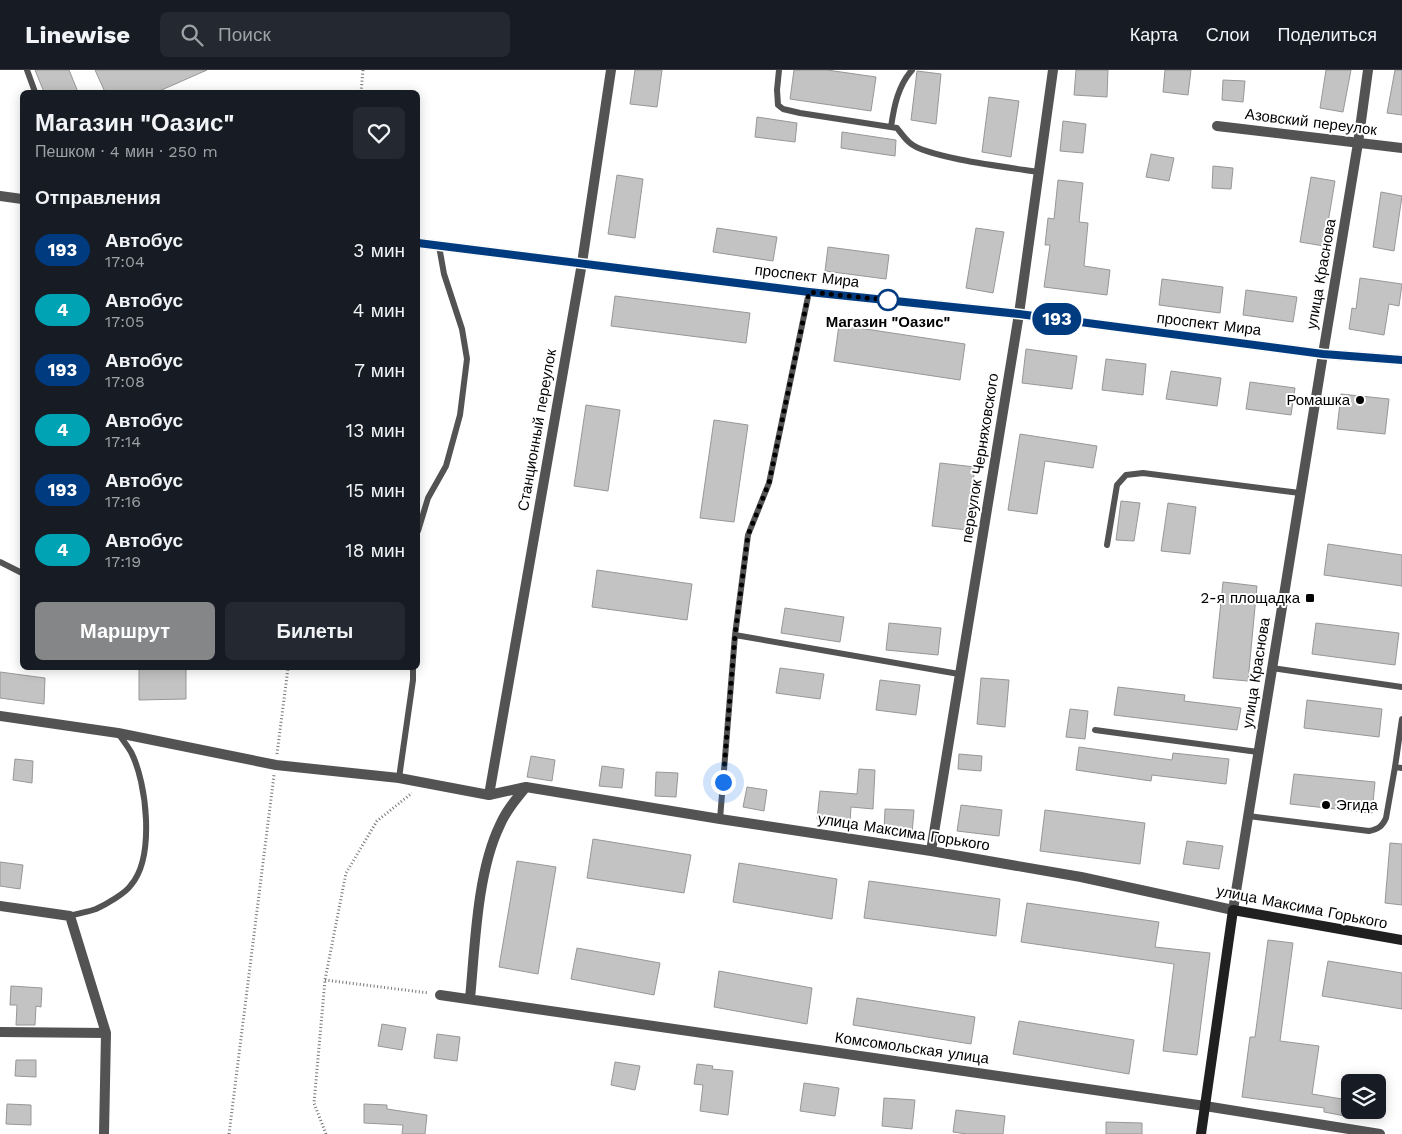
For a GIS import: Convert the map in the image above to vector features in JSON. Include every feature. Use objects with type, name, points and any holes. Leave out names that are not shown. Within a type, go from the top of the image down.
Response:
[{"type":"main road","name":"улица Максима Горького","points":[[1233,910],[1402,940]]},
{"type":"main road","name":"улица Краснова","points":[[1201,1134],[1233,910]]},
{"type":"street","name":"Станционный переулок","points":[[489,795],[582,263],[611,70]]},
{"type":"street","name":"переулок Черняховского","points":[[931,851],[1019,314],[1053,70]]},
{"type":"street","name":"улица Краснова","points":[[1233,910],[1358,143],[1368,70]]},
{"type":"street","name":"Азовский переулок","points":[[1217,126],[1402,148]]},
{"type":"street","points":[[0,196],[20,199]]},
{"type":"street","name":"проспект Мира","points":[[420,243],[809,292],[1019,314],[1323,354],[1402,360]]},
{"type":"street","name":"улица Максима Горького","points":[[0,716],[118,732],[276,765],[399,778],[489,795],[526,787],[931,851],[1081,877],[1233,910]]},
{"type":"street","points":[[470,999],[481,893],[488,855],[500,825],[513,803],[526,787]]},
{"type":"street","points":[[0,906],[70,916],[106,1033],[104,1134]]},
{"type":"street","name":"Комсомольская улица","points":[[440,995],[1205,1106],[1380,1134]]},
{"type":"street","points":[[0,1032],[106,1033]]},
{"type":"lane","points":[[27,70],[34,90]]},
{"type":"lane","points":[[780,70],[776,99],[778,105],[783,109],[897,128],[910,144],[930,152],[1039,172]]},
{"type":"lane","points":[[891,127],[900,88],[912,70]]},
{"type":"lane","points":[[420,524],[428,498],[446,466],[460,415],[467,359],[462,328],[444,274],[440,246]]},
{"type":"lane","points":[[720,819],[735,635],[748,535],[769,483],[809,292]]},
{"type":"lane","points":[[1107,544],[1117,485],[1126,476],[1143,473],[1300,493]]},
{"type":"lane","points":[[0,562],[20,572]]},
{"type":"lane","points":[[735,635],[959,674]]},
{"type":"lane","points":[[1272,668],[1402,687]]},
{"type":"lane","points":[[399,778],[413,670]]},
{"type":"lane","points":[[1248,816],[1369,831],[1378,829],[1383,825],[1386,818],[1398,767],[1402,719]]},
{"type":"lane","points":[[1095,730],[1258,752]]},
{"type":"lane","points":[[70,916],[97,909],[130,887],[140,874],[146,829],[144,796],[131,752],[118,732]]},
{"type":"path","points":[[361,90],[363,70]]},
{"type":"path","points":[[229,1134],[288,670]]},
{"type":"path","points":[[326,1134],[314,1103],[325,980],[346,873],[377,821],[425,782]]},
{"type":"path","points":[[325,980],[440,995]]},
{"type":"building","points":[[35,70],[69,70],[77,90],[43,90]]},
{"type":"building","points":[[95,70],[207,70],[162,90],[104,90]]},
{"type":"building","points":[[635,70],[662,70],[657,107],[630,104]]},
{"type":"building","points":[[794,70],[827,70],[876,77],[871,111],[790,99]]},
{"type":"building","points":[[1076,70],[1108,70],[1107,97],[1074,95]]},
{"type":"building","points":[[1165,70],[1191,70],[1188,95],[1163,92]]},
{"type":"building","points":[[1326,70],[1351,70],[1343,112],[1320,108]]},
{"type":"building","points":[[1395,70],[1402,70],[1402,115],[1387,113]]},
{"type":"building","points":[[917,71],[941,74],[936,124],[911,120]]},
{"type":"building","points":[[1223,80],[1245,81],[1243,102],[1222,100]]},
{"type":"building","points":[[989,97],[1019,101],[1011,157],[982,152]]},
{"type":"building","points":[[757,117],[797,123],[795,142],[755,137]]},
{"type":"building","points":[[1063,121],[1086,124],[1083,153],[1060,151]]},
{"type":"building","points":[[842,132],[896,140],[895,156],[841,148]]},
{"type":"building","points":[[1151,154],[1174,158],[1169,181],[1146,177]]},
{"type":"building","points":[[1213,166],[1233,168],[1231,189],[1212,188]]},
{"type":"building","points":[[617,175],[643,179],[635,238],[608,234]]},
{"type":"building","points":[[1311,177],[1335,181],[1324,246],[1300,242]]},
{"type":"building","points":[[1058,180],[1083,183],[1079,222],[1088,223],[1084,266],[1110,270],[1107,295],[1044,287],[1050,245],[1045,245],[1048,218],[1054,219]]},
{"type":"building","points":[[1381,192],[1402,196],[1394,251],[1373,247]]},
{"type":"building","points":[[717,228],[777,237],[773,261],[713,252]]},
{"type":"building","points":[[976,228],[1004,232],[993,293],[966,288]]},
{"type":"building","points":[[828,247],[889,255],[886,279],[825,271]]},
{"type":"building","points":[[1360,278],[1402,284],[1399,306],[1389,304],[1384,335],[1349,329],[1352,308],[1356,309]]},
{"type":"building","points":[[1162,279],[1223,287],[1220,313],[1159,305]]},
{"type":"building","points":[[1246,290],[1297,297],[1293,322],[1243,315]]},
{"type":"building","points":[[615,296],[750,313],[746,343],[611,326]]},
{"type":"building","points":[[839,325],[965,344],[960,380],[834,361]]},
{"type":"building","points":[[1026,349],[1077,356],[1072,389],[1022,383]]},
{"type":"building","points":[[1106,359],[1146,364],[1143,395],[1102,390]]},
{"type":"building","points":[[1171,371],[1221,378],[1217,406],[1166,399]]},
{"type":"building","points":[[1250,382],[1295,388],[1291,415],[1246,409]]},
{"type":"building","points":[[1341,394],[1389,399],[1385,434],[1337,429]]},
{"type":"building","points":[[586,405],[620,410],[608,491],[574,486]]},
{"type":"building","points":[[714,420],[748,425],[734,522],[700,518]]},
{"type":"building","points":[[1020,434],[1097,446],[1093,468],[1045,461],[1037,514],[1008,510]]},
{"type":"building","points":[[940,463],[975,467],[967,530],[932,526]]},
{"type":"building","points":[[1121,501],[1140,503],[1134,541],[1116,540]]},
{"type":"building","points":[[1168,503],[1196,507],[1190,554],[1161,551]]},
{"type":"building","points":[[1328,544],[1402,555],[1402,586],[1324,575]]},
{"type":"building","points":[[597,570],[692,584],[687,620],[592,607]]},
{"type":"building","points":[[1223,582],[1257,586],[1248,681],[1213,678]]},
{"type":"building","points":[[785,608],[844,617],[840,642],[781,633]]},
{"type":"building","points":[[889,623],[941,628],[938,655],[886,650]]},
{"type":"building","points":[[1316,623],[1399,633],[1395,665],[1312,654]]},
{"type":"building","points":[[780,668],[824,674],[820,699],[776,693]]},
{"type":"building","points":[[139,670],[186,670],[186,699],[139,700]]},
{"type":"building","points":[[0,672],[45,678],[44,704],[0,698]]},
{"type":"building","points":[[981,678],[1009,680],[1005,727],[977,724]]},
{"type":"building","points":[[880,680],[920,685],[916,715],[876,710]]},
{"type":"building","points":[[1118,687],[1185,695],[1184,701],[1241,708],[1237,730],[1114,715]]},
{"type":"building","points":[[1307,700],[1382,709],[1379,737],[1304,728]]},
{"type":"building","points":[[1070,709],[1088,711],[1085,739],[1066,737]]},
{"type":"building","points":[[1079,747],[1172,760],[1173,753],[1229,759],[1226,784],[1152,775],[1151,781],[1076,770]]},
{"type":"building","points":[[959,754],[982,756],[981,771],[958,769]]},
{"type":"building","points":[[531,756],[555,760],[552,781],[527,777]]},
{"type":"building","points":[[15,759],[33,761],[32,783],[13,780]]},
{"type":"building","points":[[602,766],[624,769],[622,788],[599,786]]},
{"type":"building","points":[[859,769],[875,770],[873,809],[851,807],[850,822],[817,819],[820,791],[857,794]]},
{"type":"building","points":[[656,772],[678,773],[676,797],[655,796]]},
{"type":"building","points":[[1294,774],[1375,782],[1372,813],[1290,804]]},
{"type":"building","points":[[747,787],[767,790],[764,811],[743,807]]},
{"type":"building","points":[[961,805],[1002,810],[999,836],[957,831]]},
{"type":"building","points":[[885,809],[914,810],[912,834],[884,832]]},
{"type":"building","points":[[1045,810],[1145,823],[1140,864],[1040,851]]},
{"type":"building","points":[[593,839],[691,855],[684,893],[587,878]]},
{"type":"building","points":[[1187,841],[1223,846],[1219,869],[1183,864]]},
{"type":"building","points":[[1390,843],[1402,844],[1402,905],[1385,903]]},
{"type":"building","points":[[517,861],[556,867],[538,974],[499,967]]},
{"type":"building","points":[[0,862],[23,865],[20,889],[0,886]]},
{"type":"building","points":[[739,863],[837,879],[832,919],[733,902]]},
{"type":"building","points":[[869,881],[1000,899],[996,936],[864,918]]},
{"type":"building","points":[[1027,903],[1159,922],[1155,947],[1210,953],[1197,1055],[1163,1051],[1174,964],[1021,942]]},
{"type":"building","points":[[1268,940],[1293,943],[1280,1041],[1319,1046],[1312,1094],[1341,1099],[1341,1115],[1324,1112],[1324,1108],[1242,1097],[1250,1037],[1255,1037]]},
{"type":"building","points":[[577,948],[660,963],[654,995],[571,979]]},
{"type":"building","points":[[1328,961],[1402,973],[1402,1009],[1322,996]]},
{"type":"building","points":[[719,971],[812,988],[807,1024],[714,1007]]},
{"type":"building","points":[[11,986],[42,988],[41,1007],[36,1006],[35,1025],[16,1025],[17,1005],[10,1005]]},
{"type":"building","points":[[857,998],[975,1017],[971,1044],[853,1025]]},
{"type":"building","points":[[1019,1021],[1134,1040],[1129,1074],[1013,1054]]},
{"type":"building","points":[[382,1024],[406,1028],[402,1050],[378,1046]]},
{"type":"building","points":[[437,1034],[460,1037],[457,1061],[434,1058]]},
{"type":"building","points":[[16,1060],[36,1060],[36,1077],[15,1076]]},
{"type":"building","points":[[615,1062],[640,1066],[635,1090],[611,1085]]},
{"type":"building","points":[[697,1064],[713,1066],[712,1069],[733,1071],[728,1115],[700,1111],[703,1085],[694,1084]]},
{"type":"building","points":[[804,1083],[839,1088],[835,1116],[800,1111]]},
{"type":"building","points":[[884,1098],[915,1100],[912,1129],[882,1126]]},
{"type":"building","points":[[7,1104],[31,1105],[31,1125],[6,1124]]},
{"type":"building","points":[[364,1104],[387,1105],[387,1109],[427,1115],[425,1134],[402,1134],[403,1125],[364,1123]]},
{"type":"building","points":[[956,1110],[1005,1116],[1003,1134],[953,1132]]},
{"type":"building","points":[[1106,1122],[1142,1123],[1142,1134],[1106,1134]]},
{"type":"bus line","name":"193","points":[[420,243],[809,292],[1019,314],[1323,354],[1402,360]]},
{"type":"place","name":"Магазин \"Оазис\"","points":[[888,300]]},
{"type":"place","name":"Ромашка","points":[[1360,400]]},
{"type":"place","name":"2-я площадка","points":[[1310,598]]},
{"type":"place","name":"Эгида","points":[[1326,805]]},
{"type":"route","points":[[723,782],[735,635],[748,535],[769,483],[809,292],[888,300]]}]
